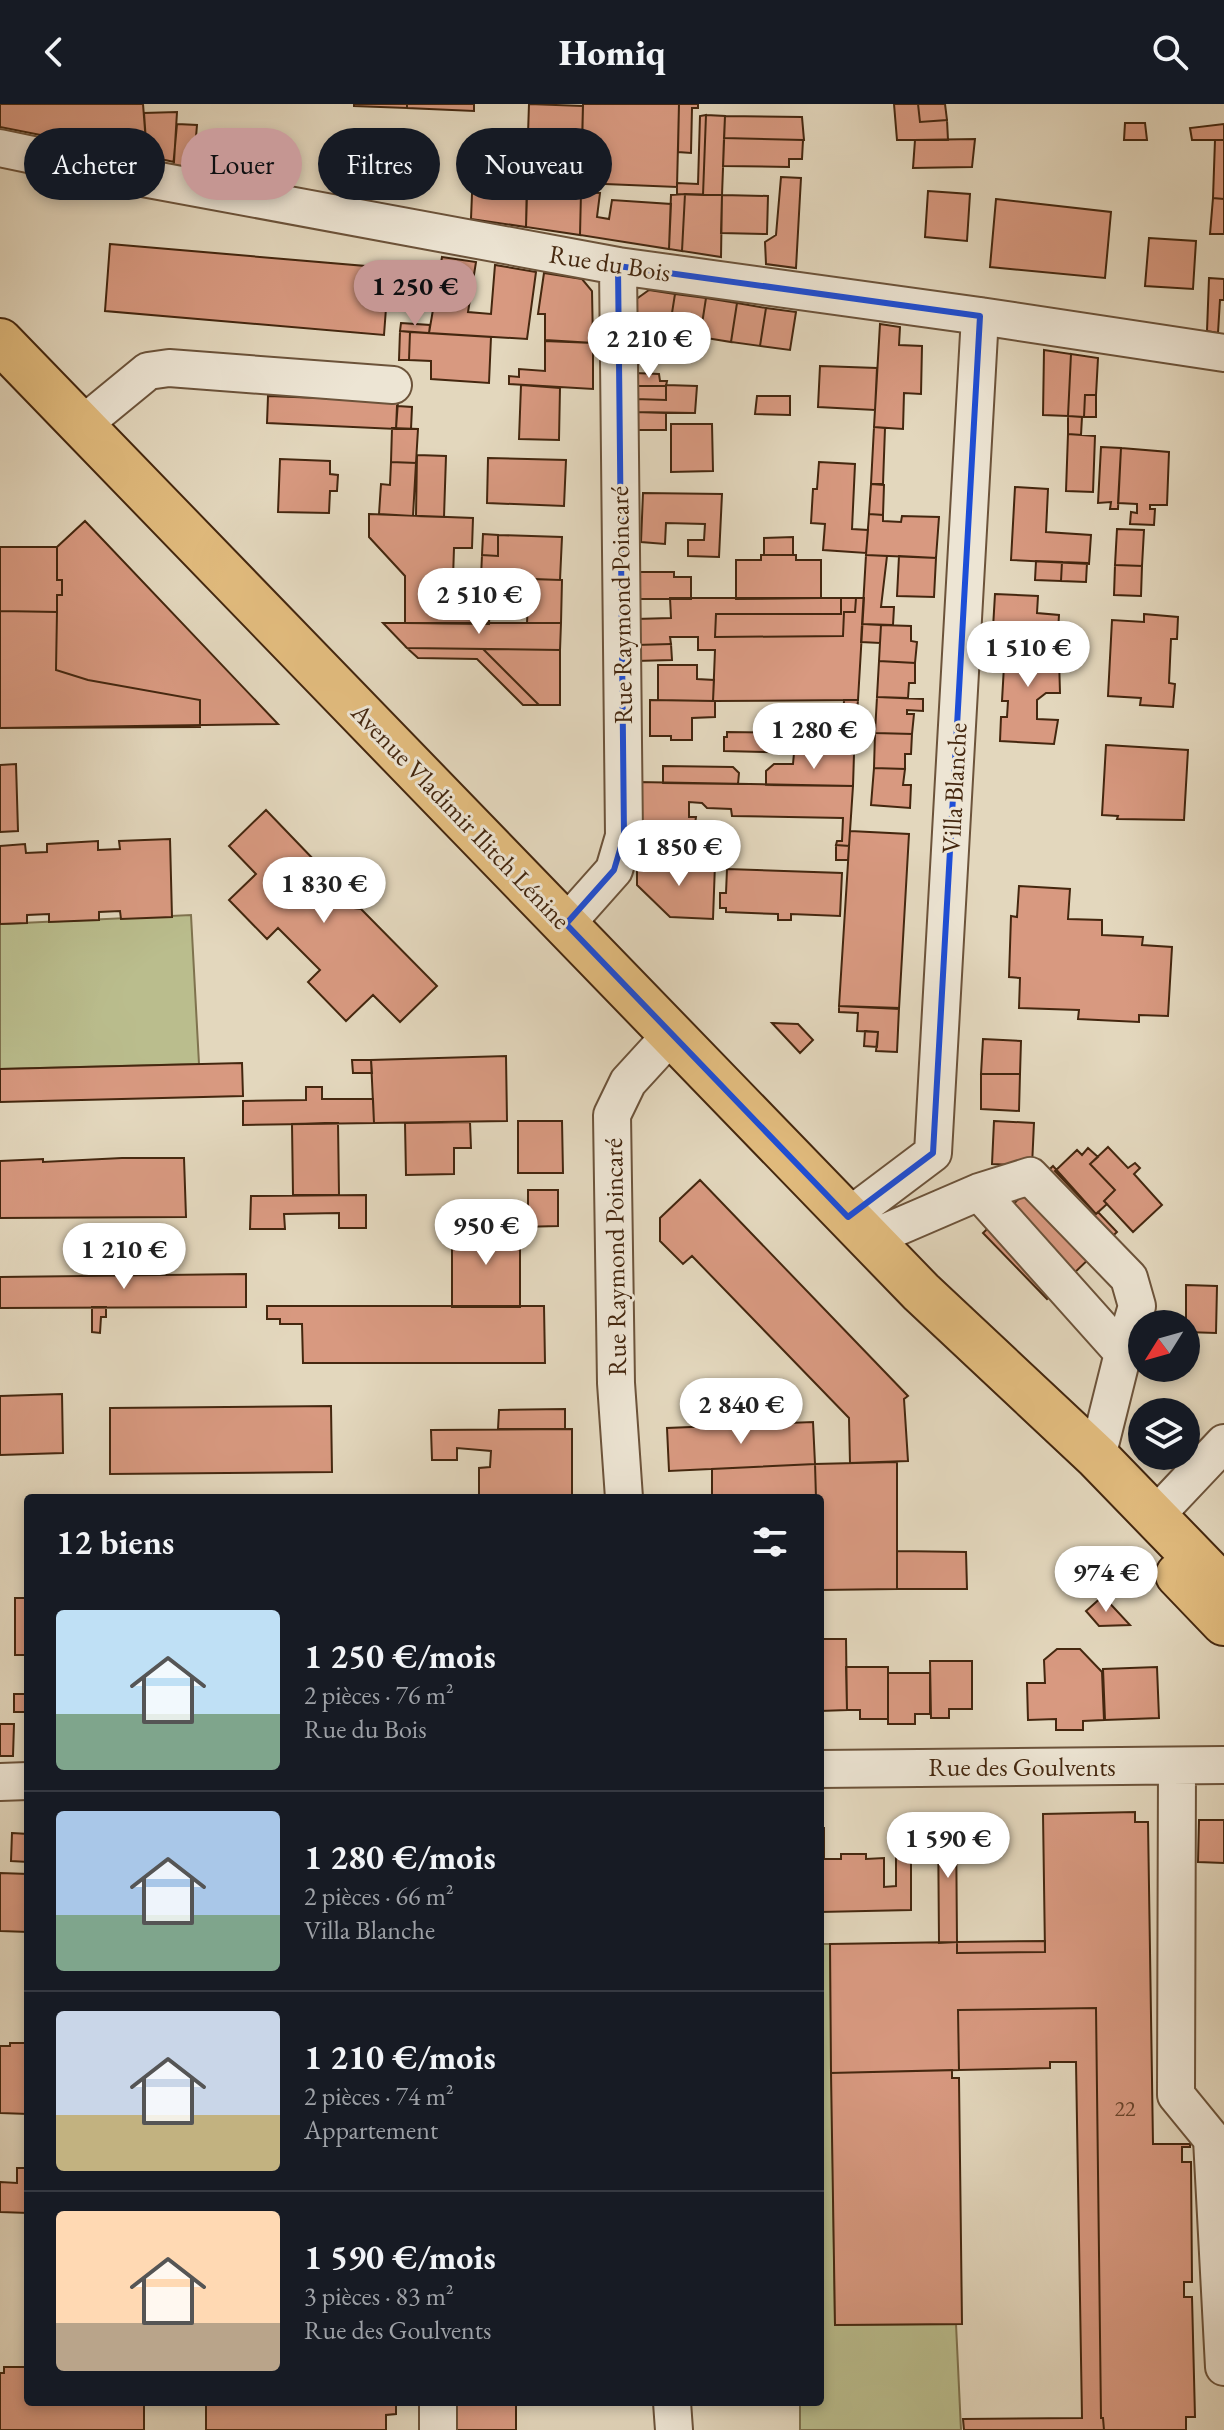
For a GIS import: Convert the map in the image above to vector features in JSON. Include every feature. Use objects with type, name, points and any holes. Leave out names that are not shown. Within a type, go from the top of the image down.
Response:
[{"type":"main road","name":"Avenue Vladimir Ilitch Lénine","points":[[0,341],[921,1292],[1097,1457],[1221,1580]]},
{"type":"main road","name":"Avenue Vladimir Ilitch Lénine","points":[[921,1292],[1032,1422],[1224,1623]]},
{"type":"street","name":"Rue du Bois","points":[[0,148],[143,178],[618,266],[1224,353]]},
{"type":"street","name":"Rue Raymond Poincaré","points":[[566,924],[614,870],[624,836],[618,266]]},
{"type":"street","name":"Villa Blanche","points":[[859,1228],[933,1153],[980,316]]},
{"type":"street","points":[[81,426],[148,371],[169,368],[393,385]]},
{"type":"street","name":"Rue Raymond Poincaré","points":[[624,1494],[616,1383],[612,1115],[628,1082],[671,1035]]},
{"type":"street","points":[[859,1228],[1030,1176],[1129,1278],[1137,1306],[1097,1457]]},
{"type":"street","points":[[979,1192],[1123,1353]]},
{"type":"street","points":[[1155,1516],[1224,1443]]},
{"type":"street","name":"Rue des Goulvents","points":[[824,1769],[1224,1765]]},
{"type":"street","points":[[1177,1766],[1176,2095],[1212,2139],[1224,2367]]},
{"type":"street","points":[[0,1782],[24,1781]]},
{"type":"street","points":[[438,2406],[438,2430]]},
{"type":"street","points":[[672,2406],[674,2430]]},
{"type":"highlighted area","points":[[618,266],[980,316],[933,1153],[848,1217],[566,924],[614,870],[624,836]]},
{"type":"green space","points":[[191,915],[199,1064],[0,1069],[0,924]]},
{"type":"green space","points":[[824,1944],[830,1944],[835,2325],[956,2324],[961,2430],[800,2430],[800,2406],[824,2406]]},
{"type":"building","points":[[0,104],[143,104],[145,128],[24,128],[24,132],[0,127]]},
{"type":"building","points":[[407,104],[407,108],[354,106]]},
{"type":"building","points":[[407,104],[474,104],[474,111],[407,108]]},
{"type":"building","points":[[529,104],[583,106],[582,128],[528,128]]},
{"type":"building","points":[[583,104],[679,104],[677,187],[612,184],[612,128],[582,128]]},
{"type":"building","points":[[679,104],[698,104],[698,108],[692,108],[691,153],[678,152]]},
{"type":"building","points":[[894,104],[918,104],[920,122],[947,120],[948,140],[897,140]]},
{"type":"building","points":[[918,104],[945,104],[947,120],[920,122]]},
{"type":"building","points":[[177,112],[174,162],[165,160],[165,128],[145,128],[144,113]]},
{"type":"building","points":[[706,115],[725,116],[722,195],[703,195]]},
{"type":"building","points":[[706,115],[703,195],[677,194],[677,183],[698,184],[700,116]]},
{"type":"building","points":[[725,116],[802,117],[804,140],[724,138]]},
{"type":"building","points":[[1125,123],[1145,123],[1147,140],[1124,140]]},
{"type":"building","points":[[177,124],[197,125],[197,128],[181,128],[181,170],[173,168]]},
{"type":"building","points":[[1224,124],[1224,140],[1192,140],[1190,128]]},
{"type":"building","points":[[724,138],[803,140],[802,159],[789,159],[789,167],[723,166]]},
{"type":"building","points":[[975,139],[972,167],[913,168],[915,140]]},
{"type":"building","points":[[1215,140],[1224,140],[1224,199],[1213,198]]},
{"type":"building","points":[[781,177],[801,178],[796,268],[766,264],[765,242],[776,235]]},
{"type":"building","points":[[928,191],[970,194],[967,241],[925,237]]},
{"type":"building","points":[[685,194],[722,195],[721,257],[682,251]]},
{"type":"building","points":[[685,194],[682,251],[669,249],[671,195]]},
{"type":"building","points":[[722,195],[768,196],[767,234],[721,233]]},
{"type":"building","points":[[1213,198],[1224,199],[1224,234],[1210,234]]},
{"type":"building","points":[[996,199],[1111,212],[1105,278],[990,267]]},
{"type":"building","points":[[472,200],[527,200],[526,227],[471,219]]},
{"type":"building","points":[[527,200],[581,200],[580,235],[526,227]]},
{"type":"building","points":[[581,200],[599,200],[597,217],[609,219],[612,200],[671,204],[669,249],[580,235]]},
{"type":"building","points":[[1149,238],[1196,241],[1193,289],[1145,286]]},
{"type":"building","points":[[110,244],[389,268],[384,335],[105,311]]},
{"type":"building","points":[[442,257],[476,262],[468,312],[491,314],[495,265],[536,272],[527,339],[429,333]]},
{"type":"building","points":[[544,273],[582,279],[592,291],[593,343],[545,341],[545,314],[538,314]]},
{"type":"building","points":[[1209,278],[1224,279],[1218,333],[1207,331]]},
{"type":"building","points":[[649,290],[675,294],[669,332],[635,327],[635,300]]},
{"type":"building","points":[[675,294],[706,298],[700,337],[669,332]]},
{"type":"building","points":[[706,298],[737,303],[731,342],[700,337]]},
{"type":"building","points":[[737,303],[766,308],[760,346],[731,342]]},
{"type":"building","points":[[766,308],[796,312],[790,350],[760,346]]},
{"type":"building","points":[[401,323],[430,325],[429,333],[400,331]]},
{"type":"building","points":[[880,324],[900,327],[899,345],[922,346],[921,394],[904,393],[903,429],[874,427]]},
{"type":"building","points":[[400,331],[410,332],[409,360],[399,360]]},
{"type":"building","points":[[410,332],[491,337],[489,383],[431,379],[431,361],[409,360]]},
{"type":"building","points":[[668,332],[700,337],[699,348],[668,344]]},
{"type":"building","points":[[545,340],[593,343],[593,389],[509,384],[509,376],[519,377],[519,369],[545,371]]},
{"type":"building","points":[[1044,350],[1071,354],[1068,416],[1043,415]]},
{"type":"building","points":[[1071,354],[1098,358],[1096,395],[1085,395],[1084,417],[1068,416]]},
{"type":"building","points":[[820,366],[877,368],[875,410],[818,407]]},
{"type":"building","points":[[635,373],[659,374],[660,381],[667,381],[666,386],[635,386]]},
{"type":"building","points":[[521,385],[560,388],[559,440],[519,439]]},
{"type":"building","points":[[666,385],[697,386],[695,413],[635,412],[635,399],[666,400]]},
{"type":"building","points":[[635,386],[666,386],[666,400],[635,399]]},
{"type":"building","points":[[1085,395],[1096,395],[1096,417],[1084,417]]},
{"type":"building","points":[[268,396],[398,401],[396,429],[267,423]]},
{"type":"building","points":[[757,396],[790,396],[790,415],[755,414]]},
{"type":"building","points":[[397,406],[412,407],[411,429],[396,429]]},
{"type":"building","points":[[635,412],[666,413],[666,430],[635,430]]},
{"type":"building","points":[[1068,416],[1082,417],[1081,435],[1068,434]]},
{"type":"building","points":[[671,424],[712,424],[713,471],[671,472]]},
{"type":"building","points":[[874,427],[885,428],[883,484],[871,484]]},
{"type":"building","points":[[392,428],[418,429],[416,463],[391,462]]},
{"type":"building","points":[[1068,434],[1095,436],[1093,492],[1066,491]]},
{"type":"building","points":[[1101,447],[1121,448],[1118,509],[1110,509],[1111,502],[1098,503]]},
{"type":"building","points":[[1121,448],[1169,452],[1167,505],[1150,505],[1150,509],[1155,509],[1154,525],[1130,524],[1131,512],[1137,513],[1137,504],[1118,503]]},
{"type":"building","points":[[417,455],[446,456],[444,517],[416,516]]},
{"type":"building","points":[[488,458],[566,460],[564,506],[487,503]]},
{"type":"building","points":[[280,459],[330,461],[330,474],[338,475],[337,491],[330,491],[329,513],[278,512]]},
{"type":"building","points":[[391,462],[416,463],[413,516],[379,514],[381,484],[390,485]]},
{"type":"building","points":[[819,462],[855,464],[852,529],[868,530],[866,553],[823,550],[825,524],[811,523],[813,489],[817,489]]},
{"type":"building","points":[[871,484],[884,485],[883,515],[869,514]]},
{"type":"building","points":[[1015,487],[1048,489],[1046,532],[1091,535],[1089,564],[1011,560]]},
{"type":"building","points":[[643,493],[722,494],[719,557],[688,556],[688,540],[704,540],[705,524],[666,523],[665,544],[641,542]]},
{"type":"building","points":[[369,514],[473,518],[472,548],[454,548],[453,578],[444,578],[443,598],[490,599],[489,624],[405,623],[405,576],[369,537]]},
{"type":"building","points":[[869,514],[883,515],[883,521],[901,522],[902,516],[939,517],[936,558],[866,555]]},
{"type":"building","points":[[85,521],[278,724],[0,728],[0,611],[57,612],[57,595],[62,595],[62,580],[57,580],[57,547]]},
{"type":"building","points":[[1117,529],[1144,530],[1142,566],[1115,565]]},
{"type":"building","points":[[483,534],[498,535],[498,556],[482,555]]},
{"type":"building","points":[[498,535],[562,537],[560,580],[481,577],[482,555],[498,556]]},
{"type":"building","points":[[793,537],[793,555],[764,555],[764,538]]},
{"type":"building","points":[[0,547],[57,547],[57,580],[62,580],[62,595],[57,595],[57,612],[0,611]]},
{"type":"building","points":[[761,555],[796,555],[796,560],[821,560],[821,598],[736,599],[736,560],[761,560]]},
{"type":"building","points":[[866,555],[887,556],[881,607],[894,607],[893,625],[862,624]]},
{"type":"building","points":[[899,556],[936,558],[934,597],[897,596]]},
{"type":"building","points":[[1036,561],[1062,562],[1061,581],[1035,580]]},
{"type":"building","points":[[1062,562],[1087,563],[1086,582],[1061,581]]},
{"type":"building","points":[[1115,565],[1142,566],[1141,596],[1114,595]]},
{"type":"building","points":[[636,572],[674,572],[674,577],[691,577],[691,599],[636,599]]},
{"type":"building","points":[[529,579],[562,580],[561,623],[527,623]]},
{"type":"building","points":[[995,594],[1038,596],[1037,613],[1059,615],[1058,631],[993,628]]},
{"type":"building","points":[[670,598],[841,598],[841,614],[716,614],[715,637],[843,636],[844,612],[855,612],[856,598],[864,598],[858,700],[713,701],[715,650],[698,650],[698,637],[670,637],[671,644],[636,645],[636,619],[671,618]]},
{"type":"building","points":[[841,598],[856,598],[855,612],[844,612],[843,636],[715,637],[716,614],[841,614]]},
{"type":"building","points":[[0,611],[57,612],[56,670],[88,680],[200,700],[200,727],[0,728]]},
{"type":"building","points":[[1144,614],[1178,617],[1177,639],[1171,639],[1169,683],[1175,684],[1173,707],[1140,705],[1141,698],[1108,696],[1112,620],[1144,622]]},
{"type":"building","points":[[383,623],[561,623],[560,650],[407,648]]},
{"type":"building","points":[[862,624],[881,625],[880,643],[861,642]]},
{"type":"building","points":[[881,625],[911,626],[911,641],[917,642],[915,663],[879,661]]},
{"type":"building","points":[[1009,629],[1042,631],[1041,649],[1048,657],[1059,658],[1060,693],[1046,693],[1037,700],[1037,719],[1058,720],[1054,744],[1000,741],[1001,717],[1007,717],[1008,701],[1002,701]]},
{"type":"building","points":[[671,644],[672,660],[636,661],[636,645]]},
{"type":"building","points":[[407,648],[483,649],[539,705],[523,705],[477,659],[418,658]]},
{"type":"building","points":[[483,649],[560,650],[560,705],[539,705]]},
{"type":"building","points":[[879,661],[915,663],[915,683],[909,683],[908,698],[877,697]]},
{"type":"building","points":[[658,665],[697,665],[697,679],[714,680],[713,701],[658,700]]},
{"type":"building","points":[[877,697],[923,699],[923,711],[907,710],[907,714],[914,714],[912,734],[875,733]]},
{"type":"building","points":[[650,700],[715,701],[715,717],[692,718],[692,740],[650,736]]},
{"type":"building","points":[[844,700],[858,700],[856,726],[843,725]]},
{"type":"building","points":[[727,732],[803,733],[803,753],[724,751]]},
{"type":"building","points":[[875,733],[912,734],[911,754],[905,754],[905,769],[874,768]]},
{"type":"building","points":[[1106,745],[1188,750],[1184,820],[1117,819],[1118,816],[1102,815]]},
{"type":"building","points":[[794,753],[854,754],[853,786],[766,785],[766,771],[774,764],[793,764]]},
{"type":"building","points":[[16,764],[18,831],[0,832],[0,765]]},
{"type":"building","points":[[663,766],[733,767],[739,773],[738,784],[663,783]]},
{"type":"building","points":[[874,768],[905,769],[903,785],[911,785],[910,808],[871,805]]},
{"type":"building","points":[[637,782],[853,786],[849,846],[836,845],[837,841],[842,841],[843,818],[732,816],[731,809],[707,808],[702,803],[689,802],[689,817],[696,817],[695,824],[689,824],[688,846],[693,851],[699,844],[716,845],[715,864],[637,862]]},
{"type":"building","points":[[266,810],[341,888],[341,896],[354,908],[361,909],[437,986],[400,1022],[373,995],[346,1021],[308,982],[320,970],[278,928],[267,939],[229,900],[256,874],[229,846]]},
{"type":"building","points":[[850,831],[909,834],[899,1009],[839,1006]]},
{"type":"building","points":[[170,839],[172,917],[121,919],[120,911],[99,912],[99,920],[49,922],[49,914],[27,915],[27,923],[0,924],[0,846],[25,844],[26,853],[47,852],[47,844],[98,841],[98,850],[120,849],[119,841]]},
{"type":"building","points":[[836,845],[849,846],[848,860],[836,860]]},
{"type":"building","points":[[637,862],[715,864],[713,919],[670,917],[637,885]]},
{"type":"building","points":[[727,869],[842,873],[840,916],[791,914],[791,920],[778,920],[778,914],[726,912],[726,908],[720,908],[720,893],[726,893]]},
{"type":"building","points":[[1019,886],[1070,889],[1068,919],[1102,920],[1102,935],[1143,937],[1142,945],[1172,947],[1168,1016],[1139,1015],[1139,1022],[1078,1019],[1079,1010],[1019,1008],[1020,978],[1009,977],[1011,916],[1017,917]]},
{"type":"building","points":[[839,1006],[899,1008],[897,1052],[876,1051],[878,1032],[857,1031],[858,1013],[839,1012]]},
{"type":"building","points":[[772,1023],[798,1024],[813,1040],[800,1053]]},
{"type":"building","points":[[865,1031],[878,1032],[877,1047],[864,1046]]},
{"type":"building","points":[[983,1039],[1021,1041],[1020,1074],[981,1074]]},
{"type":"building","points":[[506,1056],[507,1121],[374,1123],[371,1060]]},
{"type":"building","points":[[352,1060],[371,1060],[372,1073],[353,1073]]},
{"type":"building","points":[[242,1063],[243,1096],[0,1102],[0,1069]]},
{"type":"building","points":[[981,1074],[1020,1074],[1019,1111],[981,1109]]},
{"type":"building","points":[[306,1087],[322,1087],[322,1099],[373,1099],[374,1123],[243,1125],[243,1101],[306,1100]]},
{"type":"building","points":[[518,1121],[562,1121],[563,1173],[518,1173]]},
{"type":"building","points":[[994,1121],[1034,1123],[1032,1166],[992,1164]]},
{"type":"building","points":[[470,1122],[471,1148],[454,1148],[454,1174],[406,1175],[405,1123]]},
{"type":"building","points":[[338,1123],[339,1195],[293,1195],[292,1124]]},
{"type":"building","points":[[1108,1147],[1128,1168],[1135,1163],[1140,1168],[1134,1174],[1162,1205],[1133,1232],[1104,1201],[1115,1190],[1090,1164]]},
{"type":"building","points":[[1088,1148],[1098,1157],[1090,1164],[1115,1190],[1104,1201],[1107,1204],[1096,1214],[1055,1171],[1077,1150],[1082,1155]]},
{"type":"building","points":[[184,1158],[186,1217],[0,1218],[0,1161]]},
{"type":"building","points":[[1053,1166],[1096,1214],[1098,1212],[1117,1232],[1047,1299],[983,1233]]},
{"type":"building","points":[[700,1180],[908,1396],[904,1399],[908,1461],[850,1463],[849,1418],[692,1256],[683,1264],[660,1241],[660,1218]]},
{"type":"building","points":[[528,1190],[558,1190],[558,1226],[520,1227],[520,1207],[528,1207]]},
{"type":"building","points":[[366,1195],[366,1228],[339,1228],[339,1213],[284,1214],[285,1229],[250,1229],[251,1196]]},
{"type":"building","points":[[452,1227],[520,1227],[520,1307],[452,1307]]},
{"type":"building","points":[[246,1274],[246,1307],[0,1308],[0,1277]]},
{"type":"building","points":[[1186,1285],[1217,1286],[1216,1333],[1200,1332],[1200,1310],[1186,1310]]},
{"type":"building","points":[[267,1306],[544,1306],[545,1363],[303,1363],[302,1324],[280,1324],[280,1319],[267,1319]]},
{"type":"building","points":[[92,1307],[106,1307],[106,1317],[101,1317],[100,1333],[92,1332]]},
{"type":"building","points":[[62,1394],[63,1453],[0,1455],[0,1396]]},
{"type":"building","points":[[331,1406],[332,1472],[110,1474],[110,1408]]},
{"type":"building","points":[[565,1409],[565,1429],[498,1429],[499,1410]]},
{"type":"building","points":[[813,1422],[815,1464],[669,1471],[667,1428]]},
{"type":"building","points":[[572,1429],[572,1494],[479,1494],[479,1468],[490,1467],[491,1451],[457,1448],[457,1460],[432,1460],[431,1430]]},
{"type":"building","points":[[897,1462],[897,1589],[824,1590],[824,1494],[816,1494],[815,1464]]},
{"type":"building","points":[[815,1464],[816,1494],[712,1494],[712,1469]]},
{"type":"building","points":[[897,1551],[966,1552],[967,1589],[897,1589]]},
{"type":"building","points":[[1103,1596],[1130,1625],[1099,1626],[1086,1611]]},
{"type":"building","points":[[15,1598],[24,1598],[24,1655],[15,1655]]},
{"type":"building","points":[[824,1639],[846,1639],[847,1710],[824,1711]]},
{"type":"building","points":[[1057,1649],[1080,1649],[1102,1672],[1104,1720],[1083,1721],[1083,1730],[1056,1730],[1056,1719],[1028,1720],[1027,1683],[1045,1683],[1044,1660]]},
{"type":"building","points":[[930,1661],[972,1661],[972,1709],[949,1709],[949,1718],[931,1718]]},
{"type":"building","points":[[846,1667],[888,1667],[888,1719],[860,1719],[860,1710],[847,1710]]},
{"type":"building","points":[[1157,1667],[1159,1718],[1105,1720],[1103,1669]]},
{"type":"building","points":[[888,1673],[930,1673],[930,1714],[915,1714],[915,1724],[888,1724]]},
{"type":"building","points":[[14,1694],[24,1694],[24,1712],[14,1712]]},
{"type":"building","points":[[0,1724],[14,1724],[13,1756],[0,1756]]},
{"type":"building","points":[[1135,1812],[1135,1822],[1148,1822],[1153,2144],[1190,2144],[1190,2147],[1182,2147],[1182,2162],[1191,2162],[1192,2282],[1184,2282],[1184,2297],[1192,2297],[1195,2417],[1186,2417],[1186,2430],[1104,2430],[1101,2418],[1096,2008],[958,2010],[959,2070],[831,2073],[830,1944],[957,1942],[957,1953],[1045,1952],[1043,1814]]},
{"type":"building","points":[[956,1817],[957,1942],[939,1943],[938,1818]]},
{"type":"building","points":[[1199,1820],[1224,1820],[1224,1863],[1198,1862]]},
{"type":"building","points":[[12,1833],[24,1834],[24,1862],[11,1861]]},
{"type":"building","points":[[841,1854],[866,1854],[866,1859],[884,1858],[884,1887],[896,1886],[896,1858],[911,1857],[911,1910],[824,1912],[824,1859],[841,1859]]},
{"type":"building","points":[[0,1873],[24,1874],[24,1932],[0,1931]]},
{"type":"building","points":[[1045,1941],[1045,1952],[957,1953],[957,1942]]},
{"type":"building","points":[[1096,2008],[1101,2418],[1104,2430],[964,2430],[963,2419],[1082,2418],[1076,2062],[1050,2062],[1050,2068],[959,2070],[958,2010]]},
{"type":"building","points":[[10,2043],[24,2043],[24,2114],[0,2113],[0,2046],[10,2046]]},
{"type":"building","points":[[952,2070],[952,2078],[959,2078],[962,2324],[835,2325],[831,2073]]},
{"type":"building","points":[[17,2168],[24,2168],[24,2213],[0,2212],[0,2182],[17,2183]]},
{"type":"building","points":[[4,2367],[24,2367],[24,2406],[144,2406],[144,2430],[0,2430],[0,2373],[4,2373]]},
{"type":"building","points":[[206,2406],[396,2406],[396,2414],[386,2415],[386,2430],[206,2430]]},
{"type":"building","points":[[457,2406],[516,2406],[516,2430],[457,2430]]}]
